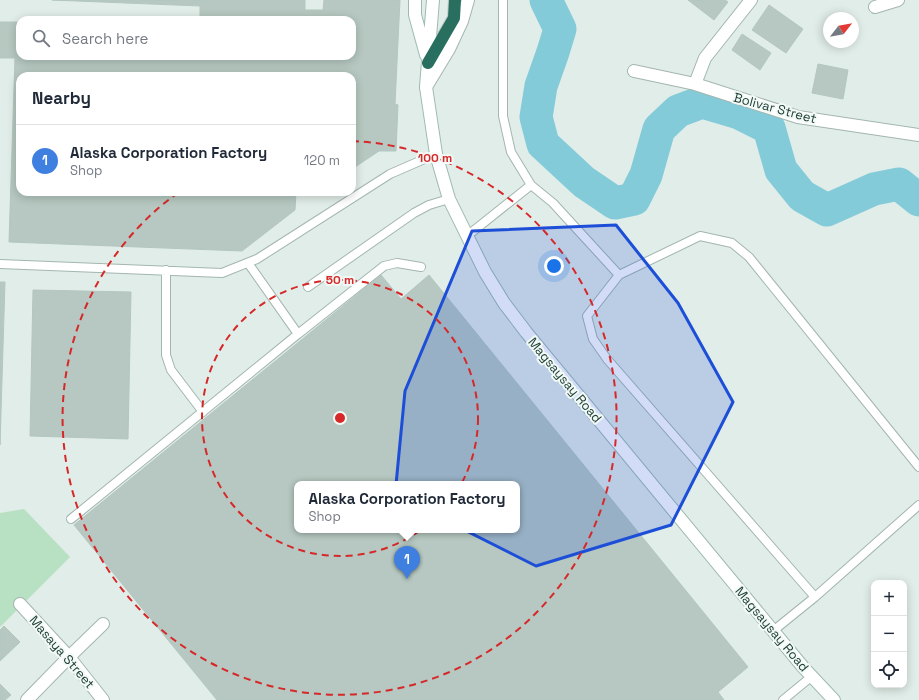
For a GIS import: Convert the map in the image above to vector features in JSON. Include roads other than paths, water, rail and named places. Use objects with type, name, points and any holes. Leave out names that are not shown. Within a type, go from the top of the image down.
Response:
[{"type":"highway","points":[[428,63],[454,18],[455,0]]},
{"type":"main road","points":[[415,0],[415,15],[428,63]]},
{"type":"main road","name":"Magsaysay Road","points":[[433,0],[426,87],[436,154],[449,199],[489,278],[504,303],[526,332],[773,631],[812,677],[834,700]]},
{"type":"main road","points":[[426,87],[449,49],[462,21],[468,0]]},
{"type":"main road","points":[[695,84],[704,58],[751,0]]},
{"type":"main road","points":[[875,6],[898,0]]},
{"type":"main road","name":"Bolivar Street","points":[[634,71],[695,84],[798,117],[919,136]]},
{"type":"main road","name":"Masaya Street","points":[[20,604],[69,657],[103,700]]},
{"type":"main road","points":[[27,700],[103,624]]},
{"type":"lane","points":[[503,0],[503,116],[511,152],[531,185],[553,203],[619,275]]},
{"type":"lane","points":[[356,196],[390,174],[436,154]]},
{"type":"lane","points":[[467,236],[531,185]]},
{"type":"lane","points":[[0,264],[222,272],[257,259],[356,196]]},
{"type":"lane","points":[[308,287],[414,213],[429,205],[449,199]]},
{"type":"lane","points":[[815,597],[607,359],[593,339],[587,316],[619,275],[700,236],[732,243],[749,257],[919,467]]},
{"type":"lane","points":[[248,263],[298,334]]},
{"type":"lane","points":[[71,519],[384,266],[397,263],[421,267]]},
{"type":"lane","points":[[166,270],[166,355],[171,370],[204,412]]},
{"type":"lane","points":[[773,631],[815,597],[919,505]]},
{"type":"lane","points":[[783,700],[812,677]]},
{"type":"waterway","points":[[546,0],[560,29],[541,86],[536,117],[543,144],[584,182],[615,203],[634,199],[646,175],[659,129],[678,111],[702,102],[739,113],[769,128],[781,170],[802,196],[827,210],[874,189],[899,184],[919,200]]},
{"type":"place","name":"Alaska Corporation Factory","points":[[407,579]]}]
